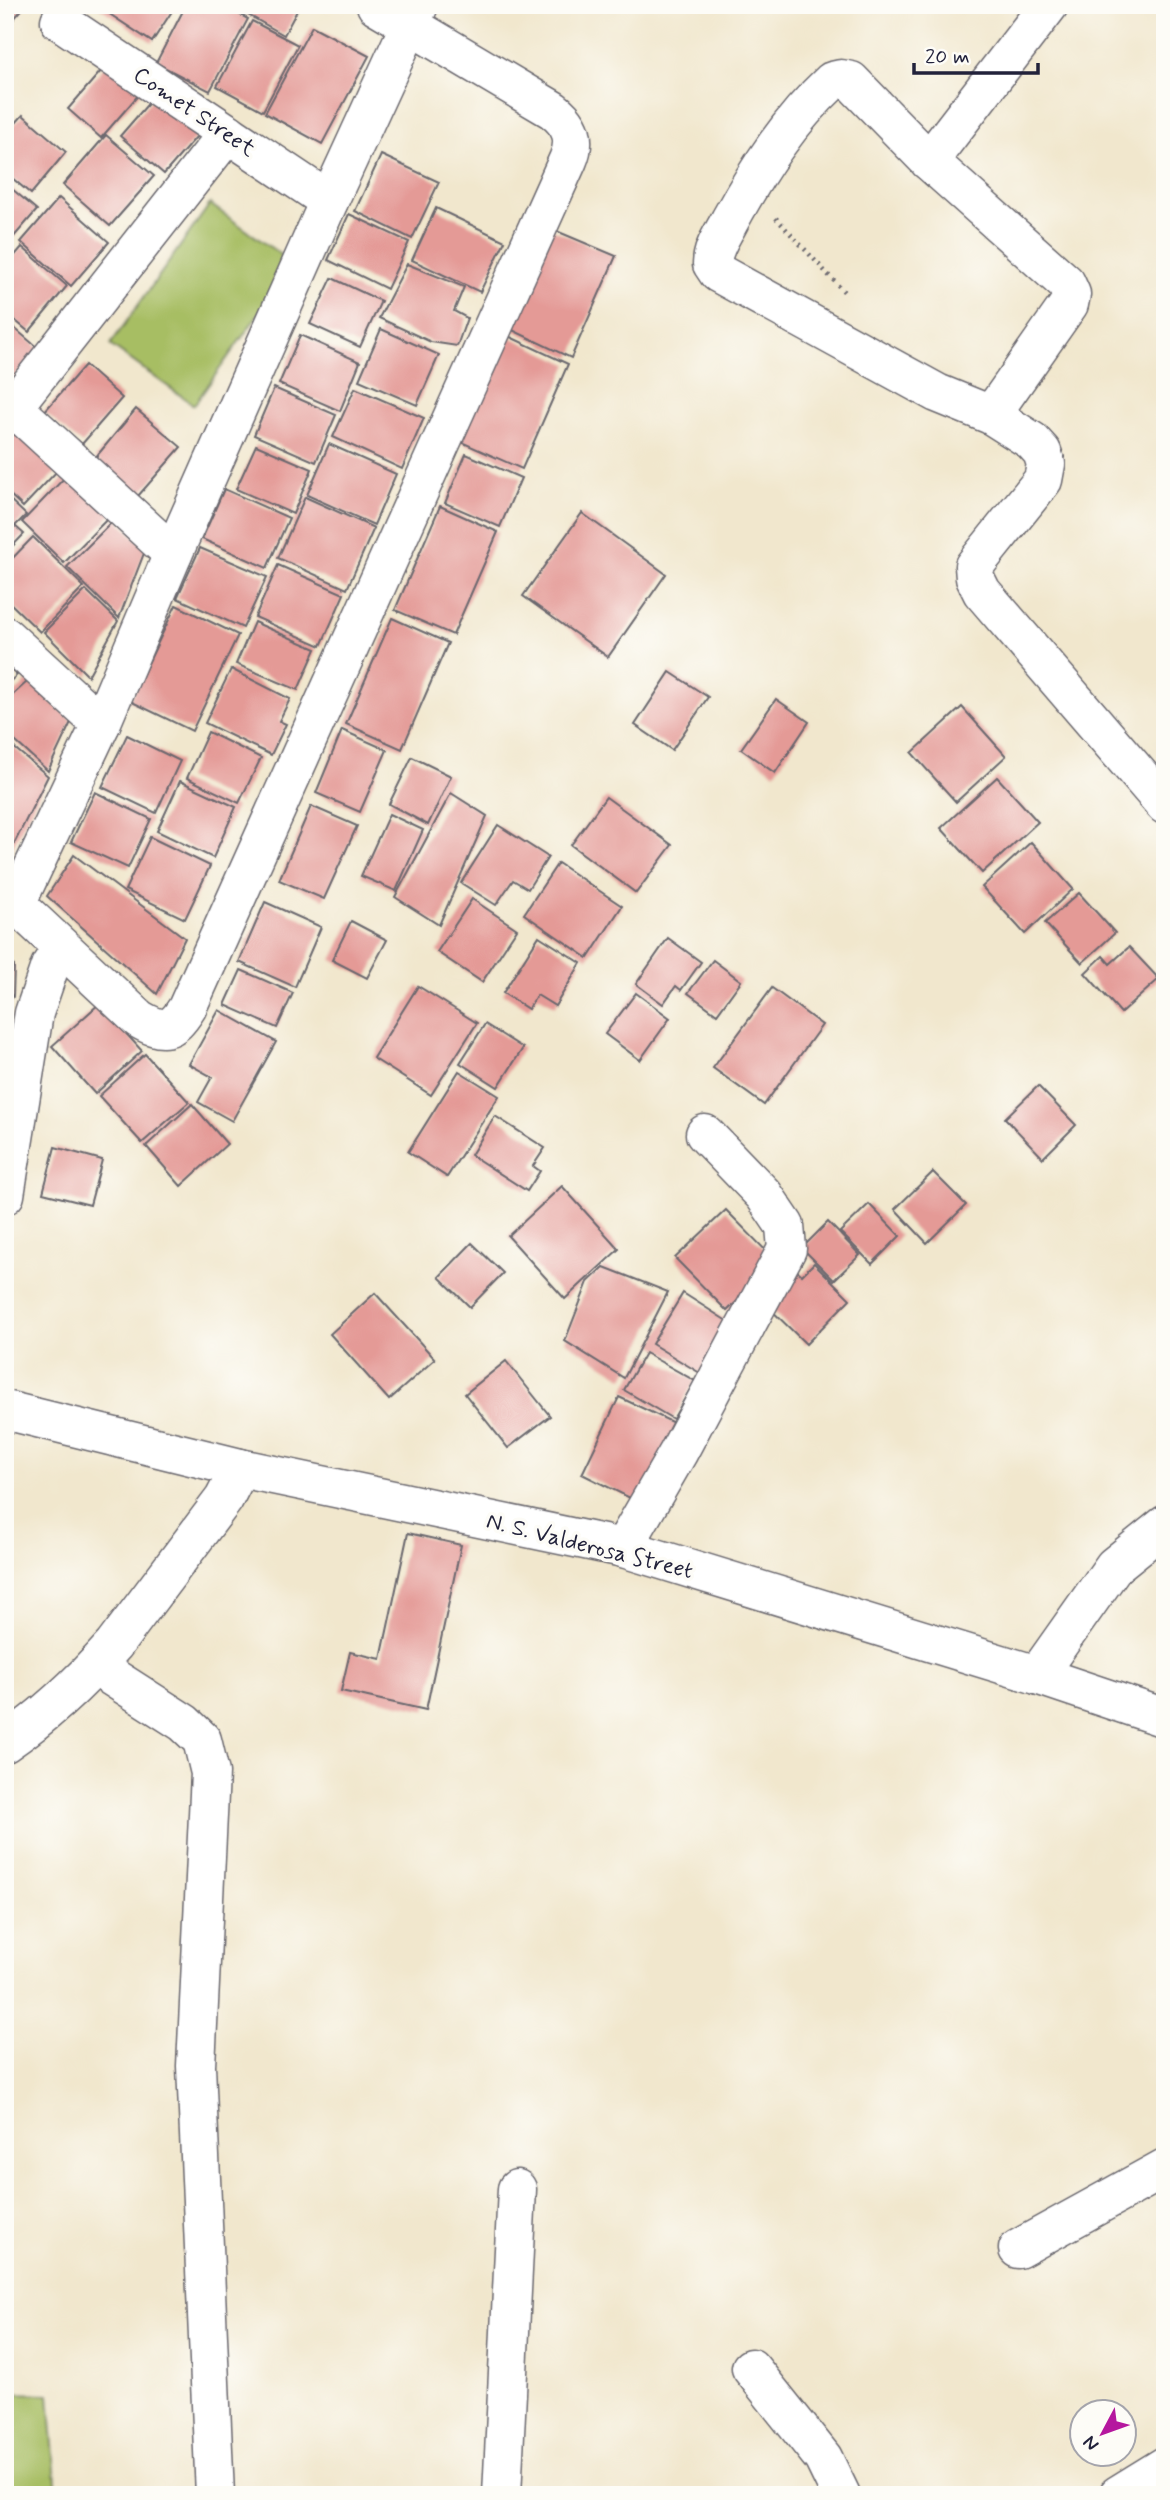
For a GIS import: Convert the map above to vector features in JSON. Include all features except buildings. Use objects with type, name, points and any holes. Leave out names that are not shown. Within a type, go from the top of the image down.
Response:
[{"type":"street","points":[[376,5],[414,15],[553,110],[564,119],[571,131],[574,146],[187,1008],[179,1021],[167,1028],[155,1028],[139,1020],[10,899],[101,724],[173,554],[414,15]]},
{"type":"street","points":[[929,161],[1049,5]]},
{"type":"street","name":"Comet Street","points":[[60,22],[329,201]]},
{"type":"street","points":[[991,415],[1069,304],[1071,294],[1066,283],[929,161],[850,81],[832,81],[778,141],[748,187],[715,248],[712,264],[718,272],[937,393],[991,415],[1032,442],[1042,452],[1046,464],[1043,480],[984,551],[974,566],[975,578],[982,592],[1165,805]]},
{"type":"street","points":[[173,554],[9,412],[228,133]]},
{"type":"street","points":[[5,636],[101,724]]},
{"type":"street","points":[[5,1195],[34,1013],[50,966],[62,948]]},
{"type":"street","points":[[623,1548],[678,1453],[787,1250],[785,1226],[764,1195],[705,1134]]},
{"type":"street","name":"N. S. Valderosa Street","points":[[5,1410],[240,1468],[623,1548],[1037,1675],[1165,1718]]},
{"type":"street","points":[[5,1743],[59,1700],[95,1666],[224,1499],[240,1468]]},
{"type":"street","points":[[1037,1675],[1114,1566],[1165,1525]]},
{"type":"street","points":[[95,1666],[184,1723],[202,1740],[210,1773],[196,2066],[215,2495]]},
{"type":"street","points":[[1018,2249],[1165,2168]]},
{"type":"street","points":[[502,2495],[517,2189]]},
{"type":"street","points":[[751,2368],[823,2458],[841,2495]]},
{"type":"street","points":[[1118,2495],[1165,2466]]},
{"type":"path","points":[[748,187],[852,300]]},
{"type":"green space","points":[[210,204],[294,264],[194,405],[110,345]]},
{"type":"green space","points":[[5,2393],[49,2394],[57,2495],[5,2495]]}]
